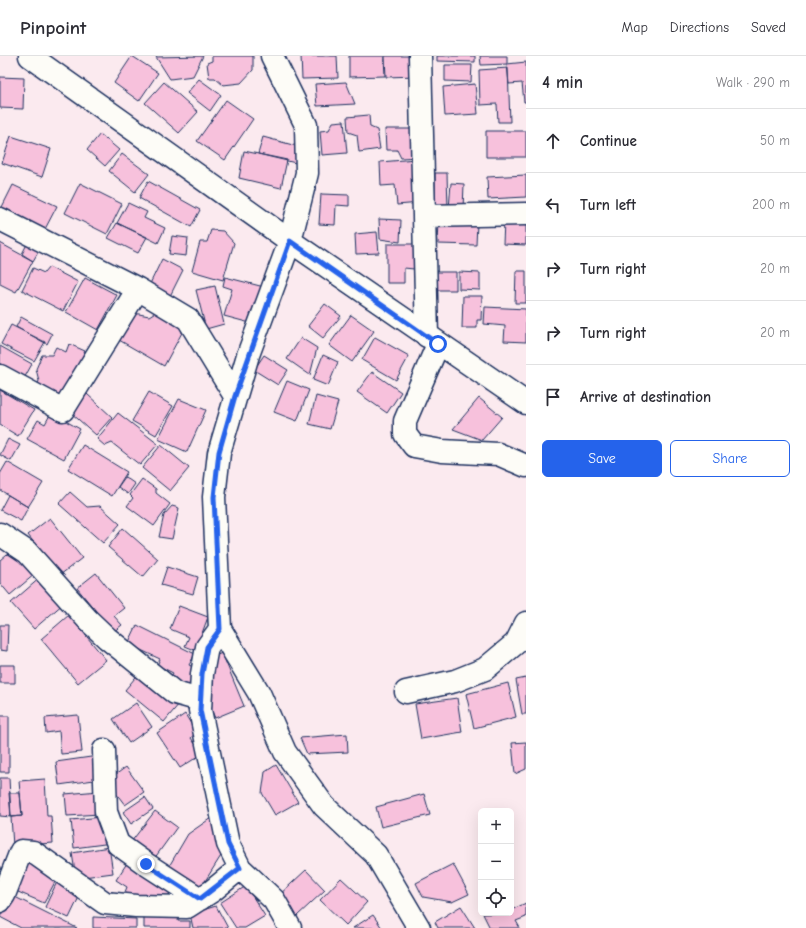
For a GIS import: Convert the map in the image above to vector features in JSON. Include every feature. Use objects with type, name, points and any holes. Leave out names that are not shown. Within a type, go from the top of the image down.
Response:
[{"type":"street","points":[[30,56],[290,241],[526,403]]},
{"type":"street","points":[[272,56],[306,124],[307,173],[290,241],[235,396],[219,452],[214,497],[220,629],[259,693],[285,752],[324,806],[376,855],[419,928]]},
{"type":"street","points":[[420,56],[424,216],[433,340],[405,421],[405,434],[414,446],[442,451],[498,454],[526,466]]},
{"type":"street","points":[[424,216],[526,214]]},
{"type":"street","points":[[0,219],[138,289],[188,319],[235,396]]},
{"type":"street","points":[[0,376],[63,410],[138,289]]},
{"type":"street","points":[[0,534],[27,552],[88,620],[107,638],[175,693],[200,700]]},
{"type":"street","points":[[406,692],[455,682],[485,669],[516,643],[526,622]]},
{"type":"street","points":[[220,629],[207,647],[202,674],[200,710],[228,844],[240,868],[274,900],[290,928]]},
{"type":"street","points":[[104,750],[106,812],[118,844],[200,899]]},
{"type":"street","points":[[0,901],[4,895],[21,851],[33,852],[105,903],[136,906],[187,907],[200,899],[240,868]]},
{"type":"building","points":[[132,56],[158,73],[139,101],[114,83]]},
{"type":"building","points":[[203,56],[193,76],[170,79],[156,57]]},
{"type":"building","points":[[212,56],[253,56],[253,70],[241,83],[223,85],[215,78],[209,78],[207,63],[212,61]]},
{"type":"building","points":[[301,56],[337,56],[338,78],[302,79]]},
{"type":"building","points":[[349,56],[384,56],[385,76],[349,77]]},
{"type":"building","points":[[385,56],[416,56],[416,76],[386,77]]},
{"type":"building","points":[[437,56],[475,56],[475,62],[437,61]]},
{"type":"building","points":[[480,56],[507,56],[507,64],[481,65]]},
{"type":"building","points":[[526,62],[526,102],[524,102],[522,83],[509,84],[507,64]]},
{"type":"building","points":[[445,65],[472,65],[471,82],[445,81]]},
{"type":"building","points":[[508,68],[510,122],[498,122],[497,104],[480,105],[479,70]]},
{"type":"building","points":[[0,77],[24,78],[23,109],[0,108]]},
{"type":"building","points":[[199,79],[221,95],[210,111],[187,93]]},
{"type":"building","points":[[164,82],[198,112],[179,133],[145,103]]},
{"type":"building","points":[[346,82],[355,104],[317,106],[315,84]]},
{"type":"building","points":[[475,84],[478,114],[445,116],[443,87]]},
{"type":"building","points":[[226,100],[253,119],[225,160],[197,141]]},
{"type":"building","points":[[369,115],[370,127],[377,130],[380,149],[359,152],[357,135],[348,132],[347,117]]},
{"type":"building","points":[[344,121],[347,153],[322,155],[320,131],[329,130],[333,122]]},
{"type":"building","points":[[385,129],[418,129],[418,157],[401,158],[397,150],[386,150]]},
{"type":"building","points":[[486,131],[526,131],[526,157],[486,157]]},
{"type":"building","points":[[100,134],[119,150],[105,166],[87,150]]},
{"type":"building","points":[[11,136],[51,149],[42,177],[2,163]]},
{"type":"building","points":[[263,137],[304,148],[300,164],[258,154]]},
{"type":"building","points":[[244,151],[287,160],[281,188],[239,178]]},
{"type":"building","points":[[122,154],[149,174],[135,192],[109,171]]},
{"type":"building","points":[[416,159],[420,203],[397,205],[395,185],[381,186],[380,162]]},
{"type":"building","points":[[435,173],[447,173],[448,210],[435,210]]},
{"type":"building","points":[[526,175],[526,197],[488,199],[487,177]]},
{"type":"building","points":[[148,181],[200,210],[191,227],[139,198]]},
{"type":"building","points":[[80,183],[122,204],[107,234],[65,213]]},
{"type":"building","points":[[451,183],[464,184],[463,209],[449,209]]},
{"type":"building","points":[[13,185],[57,206],[44,231],[1,209]]},
{"type":"building","points":[[321,194],[349,195],[349,206],[336,205],[335,225],[319,224]]},
{"type":"building","points":[[128,203],[147,212],[144,218],[165,228],[158,243],[117,223]]},
{"type":"building","points":[[379,219],[401,220],[400,242],[380,239]]},
{"type":"building","points":[[439,221],[477,223],[476,245],[438,244]]},
{"type":"building","points":[[504,221],[526,222],[526,245],[503,244]]},
{"type":"building","points":[[117,223],[147,237],[138,253],[108,238]]},
{"type":"building","points":[[211,230],[223,231],[234,243],[223,280],[192,271],[200,242],[207,242]]},
{"type":"building","points":[[377,232],[379,253],[356,254],[355,234]]},
{"type":"building","points":[[172,236],[188,238],[186,256],[169,254]]},
{"type":"building","points":[[28,242],[40,249],[33,261],[22,254]]},
{"type":"building","points":[[0,243],[33,261],[16,292],[0,284]]},
{"type":"building","points":[[387,244],[414,244],[414,269],[404,268],[404,283],[387,283]]},
{"type":"building","points":[[162,259],[183,270],[168,300],[147,290]]},
{"type":"building","points":[[49,267],[78,282],[63,311],[22,290],[33,268],[44,273]]},
{"type":"building","points":[[516,271],[526,271],[526,303],[515,303]]},
{"type":"building","points":[[435,272],[456,272],[456,290],[435,290]]},
{"type":"building","points":[[459,272],[480,273],[480,290],[459,289]]},
{"type":"building","points":[[225,277],[264,287],[254,324],[224,316],[232,289],[223,286]]},
{"type":"building","points":[[85,278],[117,295],[98,330],[66,312]]},
{"type":"building","points":[[215,286],[224,324],[206,329],[196,290]]},
{"type":"building","points":[[463,296],[482,296],[481,320],[477,320],[477,328],[462,328]]},
{"type":"building","points":[[325,304],[341,316],[323,338],[308,326]]},
{"type":"building","points":[[485,307],[526,309],[526,342],[504,341],[505,326],[484,324]]},
{"type":"building","points":[[157,311],[185,327],[164,366],[119,340],[134,313],[149,316]]},
{"type":"building","points":[[351,315],[374,331],[352,362],[329,345]]},
{"type":"building","points":[[21,317],[52,334],[47,344],[16,327]]},
{"type":"building","points":[[11,325],[45,342],[34,361],[1,344]]},
{"type":"building","points":[[375,337],[409,356],[396,380],[362,360]]},
{"type":"building","points":[[301,338],[317,348],[310,375],[287,359]]},
{"type":"building","points":[[69,344],[85,351],[63,399],[35,390],[39,381],[36,369],[42,355],[52,355],[56,347],[66,352]]},
{"type":"building","points":[[0,346],[32,364],[21,384],[0,372]]},
{"type":"building","points":[[264,355],[288,370],[278,385],[254,370]]},
{"type":"building","points":[[323,355],[338,362],[328,386],[313,380]]},
{"type":"building","points":[[372,372],[401,392],[387,413],[357,392]]},
{"type":"building","points":[[287,381],[309,390],[297,421],[274,412]]},
{"type":"building","points":[[0,390],[34,410],[18,436],[0,425]]},
{"type":"building","points":[[149,392],[173,406],[156,435],[132,421]]},
{"type":"building","points":[[87,394],[112,417],[96,435],[70,412]]},
{"type":"building","points":[[316,396],[338,402],[330,429],[309,424]]},
{"type":"building","points":[[479,398],[502,417],[482,440],[453,429]]},
{"type":"building","points":[[179,399],[206,410],[187,452],[158,439]]},
{"type":"building","points":[[51,413],[80,429],[64,459],[27,439],[38,420],[45,424]]},
{"type":"building","points":[[118,413],[158,444],[140,465],[112,443],[105,446],[97,439]]},
{"type":"building","points":[[8,439],[20,445],[11,461],[0,455]]},
{"type":"building","points":[[83,445],[127,472],[112,496],[68,469]]},
{"type":"building","points":[[161,445],[189,468],[170,491],[142,468]]},
{"type":"building","points":[[7,462],[43,483],[28,507],[0,490],[0,474]]},
{"type":"building","points":[[125,477],[135,484],[128,494],[118,487]]},
{"type":"building","points":[[142,479],[156,489],[156,493],[170,504],[154,526],[127,506],[133,498],[130,495]]},
{"type":"building","points":[[70,492],[87,507],[100,506],[120,524],[103,543],[59,504]]},
{"type":"building","points":[[8,495],[28,507],[21,521],[0,510]]},
{"type":"building","points":[[172,506],[179,508],[172,539],[159,537],[164,515]]},
{"type":"building","points":[[50,518],[82,558],[60,575],[28,535]]},
{"type":"building","points":[[123,528],[158,559],[143,577],[108,547]]},
{"type":"building","points":[[13,549],[35,574],[10,595],[0,583],[0,560]]},
{"type":"building","points":[[167,567],[198,577],[193,594],[161,585]]},
{"type":"building","points":[[96,573],[124,608],[114,616],[122,625],[113,632],[77,588]]},
{"type":"building","points":[[41,577],[64,603],[34,629],[11,603]]},
{"type":"building","points":[[179,606],[208,617],[201,636],[208,639],[202,653],[185,646],[189,637],[170,629]]},
{"type":"building","points":[[69,615],[106,660],[78,683],[41,639]]},
{"type":"building","points":[[0,625],[8,625],[7,651],[0,650]]},
{"type":"building","points":[[137,625],[195,654],[189,665],[199,670],[189,694],[168,683],[173,673],[157,665],[160,659],[128,644]]},
{"type":"building","points":[[222,653],[244,706],[215,718],[204,694],[212,657]]},
{"type":"building","points":[[0,665],[15,665],[15,683],[0,683]]},
{"type":"building","points":[[140,672],[179,704],[164,722],[125,690]]},
{"type":"building","points":[[526,678],[526,714],[522,714],[516,680]]},
{"type":"building","points":[[508,683],[516,717],[474,728],[466,694]]},
{"type":"building","points":[[457,698],[462,732],[421,739],[415,704]]},
{"type":"building","points":[[136,703],[152,727],[129,743],[113,719]]},
{"type":"building","points":[[185,714],[196,732],[191,738],[202,754],[180,768],[157,733]]},
{"type":"building","points":[[78,715],[82,752],[61,754],[59,731],[46,733],[45,718]]},
{"type":"building","points":[[0,716],[9,716],[9,772],[0,772]]},
{"type":"building","points":[[347,734],[348,752],[307,754],[300,738]]},
{"type":"building","points":[[526,742],[526,769],[515,774],[512,743]]},
{"type":"building","points":[[98,756],[101,779],[59,785],[56,762]]},
{"type":"building","points":[[276,765],[298,802],[275,815],[262,793],[265,772]]},
{"type":"building","points":[[126,767],[144,792],[125,805],[107,781]]},
{"type":"building","points":[[0,778],[9,778],[11,817],[0,816]]},
{"type":"building","points":[[45,779],[47,816],[51,816],[53,843],[13,846],[11,817],[22,816],[19,781]]},
{"type":"building","points":[[99,791],[100,814],[67,816],[65,794]]},
{"type":"building","points":[[9,793],[20,793],[22,816],[11,817]]},
{"type":"building","points":[[424,794],[430,815],[381,827],[376,807]]},
{"type":"building","points":[[145,797],[153,809],[131,824],[123,812]]},
{"type":"building","points":[[155,811],[177,827],[154,859],[131,842]]},
{"type":"building","points":[[102,817],[112,843],[74,848],[71,820]]},
{"type":"building","points":[[211,818],[224,851],[202,886],[168,868],[188,834]]},
{"type":"building","points":[[109,847],[113,873],[76,878],[72,853]]},
{"type":"building","points":[[26,855],[57,878],[44,903],[11,889]]},
{"type":"building","points":[[129,860],[180,895],[170,905],[123,897],[127,887],[116,880]]},
{"type":"building","points":[[453,864],[469,894],[452,902],[423,897],[416,883]]},
{"type":"building","points":[[306,870],[325,890],[297,916],[278,896]]},
{"type":"building","points":[[341,878],[367,902],[346,925],[320,900]]},
{"type":"building","points":[[57,882],[81,893],[69,918],[45,907]]},
{"type":"building","points":[[246,886],[265,916],[245,928],[236,928],[220,903]]},
{"type":"building","points":[[11,895],[77,928],[21,928],[0,917]]},
{"type":"building","points":[[526,903],[526,917],[516,921],[520,928],[490,928],[484,916],[514,916],[514,909]]},
{"type":"building","points":[[216,906],[228,928],[193,928],[190,914]]},
{"type":"building","points":[[461,906],[475,928],[438,928],[435,922]]},
{"type":"building","points":[[144,915],[179,916],[178,921],[190,921],[190,928],[144,928]]},
{"type":"building","points":[[373,915],[382,928],[353,928]]},
{"type":"building","points":[[93,917],[136,919],[136,928],[93,928]]},
{"type":"route","points":[[146,864],[200,899],[240,868],[228,844],[200,710],[202,674],[207,647],[220,629],[214,497],[219,452],[235,396],[248,355],[290,241],[438,344]]}]
